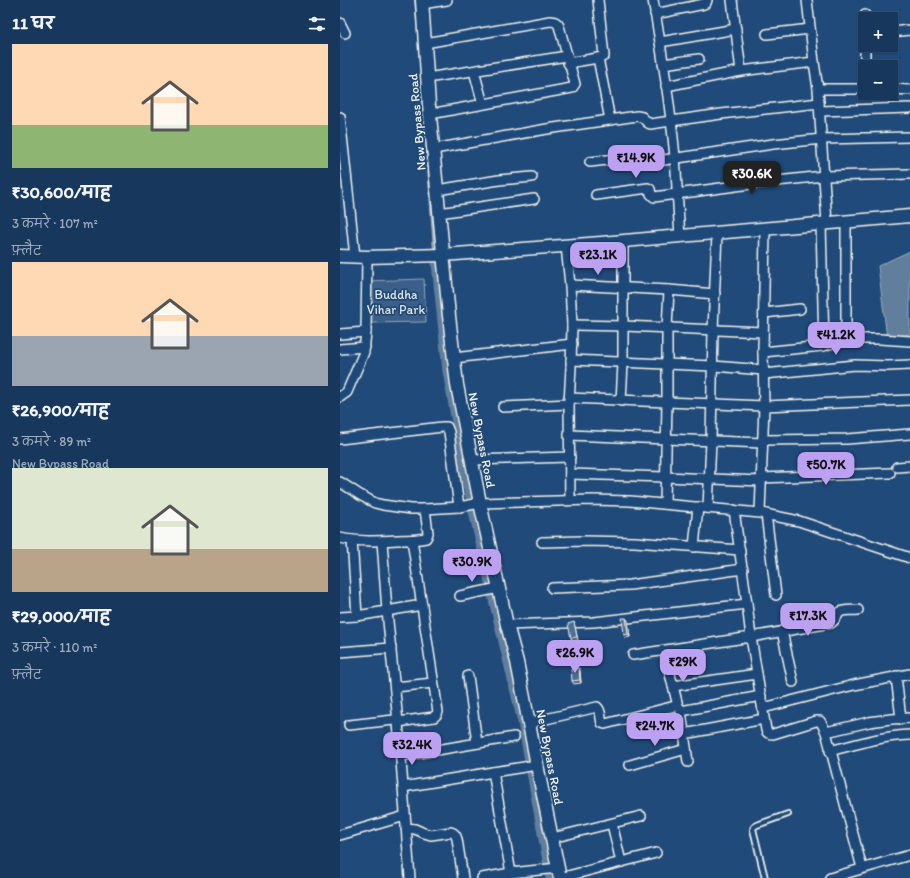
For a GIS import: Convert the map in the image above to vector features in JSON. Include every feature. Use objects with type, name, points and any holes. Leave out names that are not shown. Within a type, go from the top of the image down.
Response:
[{"type":"main road","name":"New Bypass Road","points":[[422,2],[430,114],[449,316],[457,385],[472,460],[470,505],[517,662],[529,723],[531,766],[552,838],[552,873]]},
{"type":"main road","points":[[340,256],[367,258],[443,255],[566,246],[910,216]]},
{"type":"street","points":[[422,2],[447,0]]},
{"type":"street","points":[[427,78],[474,71],[602,57],[604,56],[604,53],[598,0]]},
{"type":"street","points":[[653,0],[671,121],[680,236]]},
{"type":"street","points":[[655,14],[704,4],[707,0]]},
{"type":"street","points":[[732,0],[741,71]]},
{"type":"street","points":[[807,0],[818,89],[824,176],[824,346]]},
{"type":"street","points":[[425,44],[555,21],[559,26],[575,84],[572,88],[430,114]]},
{"type":"street","points":[[340,22],[345,33]]},
{"type":"street","points":[[660,42],[736,28]]},
{"type":"street","points":[[767,34],[810,29]]},
{"type":"street","points":[[898,31],[910,30]]},
{"type":"street","points":[[598,58],[610,120]]},
{"type":"street","points":[[663,64],[699,60]]},
{"type":"street","points":[[666,86],[741,71],[814,62]]},
{"type":"street","points":[[474,71],[482,104]]},
{"type":"street","points":[[818,89],[858,88]]},
{"type":"street","points":[[898,89],[910,90]]},
{"type":"street","points":[[434,150],[547,129],[640,116],[648,123],[722,114],[819,107],[910,108]]},
{"type":"street","points":[[340,117],[342,159],[355,257]]},
{"type":"street","points":[[590,162],[638,156],[644,157],[648,162],[773,144],[822,139],[910,137]]},
{"type":"street","points":[[596,195],[648,188],[654,197],[824,176],[910,174]]},
{"type":"street","points":[[437,190],[499,180],[532,177]]},
{"type":"street","points":[[439,213],[534,199]]},
{"type":"street","points":[[846,221],[846,340]]},
{"type":"street","points":[[765,228],[763,332],[764,406],[761,480],[763,514],[776,595]]},
{"type":"street","points":[[708,508],[712,441],[713,330],[717,233]]},
{"type":"street","points":[[621,401],[624,326],[623,241]]},
{"type":"street","points":[[566,246],[572,325],[572,360],[569,401],[570,500]]},
{"type":"street","points":[[340,397],[345,394],[349,388],[362,358],[365,347],[367,258]]},
{"type":"street","points":[[570,285],[715,294]]},
{"type":"street","points":[[665,504],[667,328],[669,290]]},
{"type":"street","points":[[764,313],[800,309]]},
{"type":"street","points":[[572,325],[763,332]]},
{"type":"street","points":[[340,334],[366,332]]},
{"type":"street","points":[[763,352],[824,346],[846,340],[865,339],[910,341]]},
{"type":"street","points":[[454,358],[572,344]]},
{"type":"street","points":[[340,349],[365,347]]},
{"type":"street","points":[[572,360],[713,366],[764,372],[855,365],[910,366]]},
{"type":"street","points":[[503,407],[569,401],[667,402],[764,406],[910,400]]},
{"type":"street","points":[[340,439],[447,427],[449,429],[470,505]]},
{"type":"street","points":[[569,435],[763,442],[847,439],[910,434]]},
{"type":"street","points":[[472,460],[570,457]]},
{"type":"street","points":[[570,474],[761,480],[894,470],[910,466]]},
{"type":"street","points":[[340,482],[375,503],[412,509],[570,500],[622,500],[734,510],[763,514],[805,523],[910,556]]},
{"type":"street","points":[[694,547],[698,507]]},
{"type":"street","points":[[340,538],[382,541],[426,538],[428,536],[425,509]]},
{"type":"street","points":[[734,510],[748,604],[751,637],[766,730],[770,734],[773,734],[816,720],[820,721],[826,732],[862,868]]},
{"type":"street","points":[[352,540],[357,616]]},
{"type":"street","points":[[349,725],[394,720],[398,722],[436,716],[438,712],[412,540]]},
{"type":"street","points":[[382,541],[410,878]]},
{"type":"street","points":[[542,542],[627,542],[740,550]]},
{"type":"street","points":[[552,588],[630,585],[742,569]]},
{"type":"street","points":[[460,596],[494,589]]},
{"type":"street","points":[[507,625],[594,622],[748,604]]},
{"type":"street","points":[[340,617],[357,616],[422,605]]},
{"type":"street","points":[[633,655],[831,623],[834,622],[838,614],[842,611],[858,610]]},
{"type":"street","points":[[782,631],[792,682]]},
{"type":"street","points":[[340,652],[392,648]]},
{"type":"street","points":[[668,666],[679,708],[688,762]]},
{"type":"street","points":[[673,686],[757,674]]},
{"type":"street","points":[[763,708],[854,685],[910,674]]},
{"type":"street","points":[[468,676],[477,743]]},
{"type":"street","points":[[826,732],[869,722],[906,718],[896,676]]},
{"type":"street","points":[[395,687],[434,683]]},
{"type":"street","points":[[529,723],[597,707],[600,711],[602,723],[605,724],[675,706],[679,708],[761,696]]},
{"type":"street","points":[[684,734],[764,719]]},
{"type":"street","points":[[830,751],[874,739],[894,735],[910,735]]},
{"type":"street","points":[[401,756],[514,737]]},
{"type":"street","points":[[630,765],[686,749]]},
{"type":"street","points":[[403,787],[531,766]]},
{"type":"street","points":[[493,772],[511,873]]},
{"type":"street","points":[[340,835],[405,816]]},
{"type":"street","points":[[552,838],[641,816]]},
{"type":"street","points":[[612,824],[621,862]]},
{"type":"street","points":[[406,828],[415,828],[424,833],[431,834],[454,832],[457,839],[463,878]]},
{"type":"street","points":[[482,878],[511,873],[552,873],[621,862],[656,853]]},
{"type":"street","points":[[830,878],[910,854]]},
{"type":"lane","points":[[764,878],[753,829],[757,825],[788,814]]},
{"type":"green space","name":"Buddha Vihar Park","points":[[424,279],[426,322],[368,323],[366,281]]},
{"type":"shaded area","points":[[910,251],[910,334],[887,338],[878,266]]},
{"type":"building","points":[[622,618],[626,618],[628,634],[624,635]]},
{"type":"building","points":[[574,622],[577,637],[571,638],[568,624]]},
{"type":"building","points":[[571,668],[579,668],[580,680],[572,681]]},
{"type":"waterway","points":[[415,0],[420,55]]},
{"type":"waterway","points":[[425,123],[434,251]]},
{"type":"waterway","points":[[435,263],[446,371],[466,485],[521,722],[549,878]]}]
